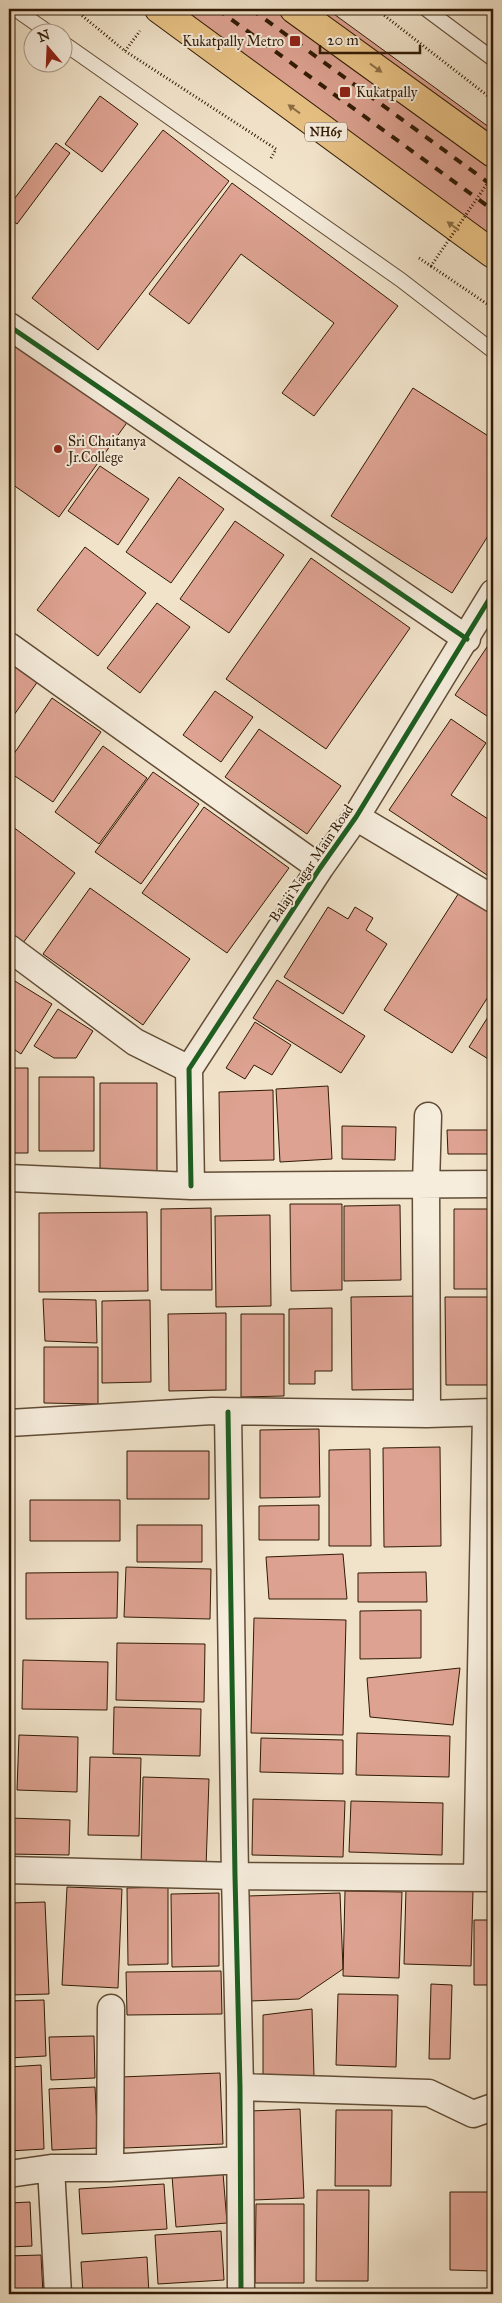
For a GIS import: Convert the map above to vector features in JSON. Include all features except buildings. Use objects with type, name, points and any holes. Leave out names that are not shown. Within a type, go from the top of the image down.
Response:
[{"type":"highway","name":"NH65","points":[[158,9],[493,254]]},
{"type":"highway","points":[[294,9],[493,153]]},
{"type":"street","points":[[9,326],[467,638]]},
{"type":"street","name":"Balaji Nagar Main Road","points":[[189,1069],[320,868],[356,817],[493,594]]},
{"type":"street","points":[[9,646],[320,868]]},
{"type":"street","points":[[356,817],[493,899]]},
{"type":"street","points":[[9,948],[135,1042],[189,1069],[191,1186]]},
{"type":"street","points":[[427,1414],[426,1184],[428,1116]]},
{"type":"street","points":[[9,1178],[191,1186],[493,1184]]},
{"type":"street","points":[[9,1423],[212,1411],[427,1414],[489,1412],[485,1878],[235,1876],[9,1870]]},
{"type":"street","points":[[228,1412],[240,2087],[241,2294]]},
{"type":"street","points":[[110,2168],[111,2008]]},
{"type":"street","points":[[240,2087],[429,2093],[473,2114],[493,2107]]},
{"type":"street","points":[[9,2174],[51,2168],[110,2168],[240,2160]]},
{"type":"street","points":[[51,2168],[58,2294]]},
{"type":"lane","points":[[15,9],[34,22]]},
{"type":"lane","points":[[426,9],[493,59]]},
{"type":"lane","points":[[72,49],[401,280],[493,351]]},
{"type":"path","points":[[74,9],[125,51],[276,149]]},
{"type":"path","points":[[376,9],[493,100]]},
{"type":"path","points":[[430,266],[493,176]]},
{"type":"path","points":[[419,258],[493,308]]},
{"type":"railway","points":[[217,9],[493,210]]},
{"type":"railway","points":[[251,9],[493,186]]},
{"type":"cycle path","points":[[9,326],[467,639]]},
{"type":"cycle path","points":[[191,1186],[189,1069],[320,868],[356,817],[493,593]]},
{"type":"cycle path","points":[[228,1412],[240,2087],[241,2294]]},
{"type":"place","name":"Kukatpally Metro","points":[[295,41]]},
{"type":"place","name":"Kukatpally","points":[[345,92]]},
{"type":"place","name":"Sri Chaitanya Jr.College","points":[[58,449]]}]
